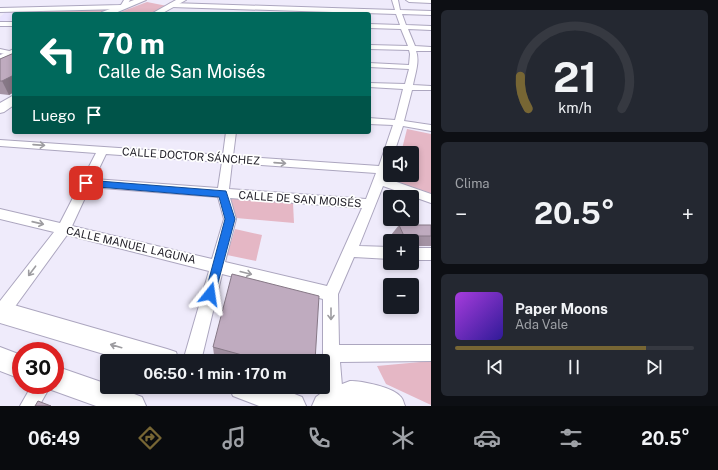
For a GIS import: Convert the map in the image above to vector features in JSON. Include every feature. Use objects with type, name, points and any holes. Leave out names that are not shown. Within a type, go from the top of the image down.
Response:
[{"type":"main road","points":[[109,12],[125,4],[142,0]]},
{"type":"main road","points":[[0,59],[10,53]]},
{"type":"street","points":[[159,12],[182,0]]},
{"type":"street","points":[[392,406],[378,397],[354,393],[329,402],[331,294],[370,204],[387,160],[399,123],[413,67],[414,54],[395,0]]},
{"type":"street","points":[[409,0],[431,1]]},
{"type":"street","points":[[40,12],[51,3]]},
{"type":"street","points":[[327,3],[339,12]]},
{"type":"street","points":[[0,10],[125,4]]},
{"type":"street","points":[[171,5],[249,11],[431,13]]},
{"type":"street","points":[[0,24],[12,24]]},
{"type":"street","points":[[371,26],[431,28]]},
{"type":"street","points":[[371,47],[431,49]]},
{"type":"street","points":[[371,65],[413,67]]},
{"type":"street","points":[[371,85],[431,88]]},
{"type":"street","points":[[0,109],[12,100]]},
{"type":"street","points":[[371,121],[399,123],[431,128]]},
{"type":"street","points":[[194,354],[230,219],[223,194],[231,134]]},
{"type":"street","name":"CALLE DOCTOR SÁNCHEZ","points":[[0,143],[228,160],[380,175],[431,199]]},
{"type":"street","points":[[103,150],[64,229],[0,313],[143,354]]},
{"type":"street","name":"CALLE DE SAN MOISÉS","points":[[86,183],[370,204]]},
{"type":"street","name":"CALLE MANUEL LAGUNA","points":[[0,214],[331,294]]},
{"type":"street","points":[[350,251],[383,253]]},
{"type":"street","points":[[419,254],[431,254]]},
{"type":"street","points":[[331,354],[431,353]]},
{"type":"street","points":[[0,359],[12,364]]},
{"type":"street","points":[[64,382],[133,406]]},
{"type":"street","points":[[29,406],[36,394]]},
{"type":"street","points":[[261,394],[293,406]]},
{"type":"shaded area","points":[[147,2],[167,6],[156,12],[120,12]]},
{"type":"shaded area","points":[[111,8],[110,10],[104,12],[44,12],[46,10]]},
{"type":"shaded area","points":[[39,10],[36,12],[12,12],[12,20],[3,21],[0,23],[0,17],[6,12]]},
{"type":"shaded area","points":[[407,129],[431,134],[431,195],[398,182],[419,182],[419,146],[403,146]]},
{"type":"shaded area","points":[[229,198],[293,203],[294,223],[236,218]]},
{"type":"shaded area","points":[[235,229],[262,235],[256,261],[227,255]]},
{"type":"shaded area","points":[[431,361],[431,405],[386,384],[377,366]]},
{"type":"building","points":[[12,54],[12,76],[2,81],[0,81],[0,59]]},
{"type":"building","points":[[431,225],[431,236],[403,234],[399,226]]},
{"type":"building","points":[[232,274],[319,296],[315,354],[238,354],[213,347]]},
{"type":"building","points":[[38,401],[51,406],[35,406]]},
{"type":"route","points":[[86,183],[223,194],[230,219],[210,294]]}]
